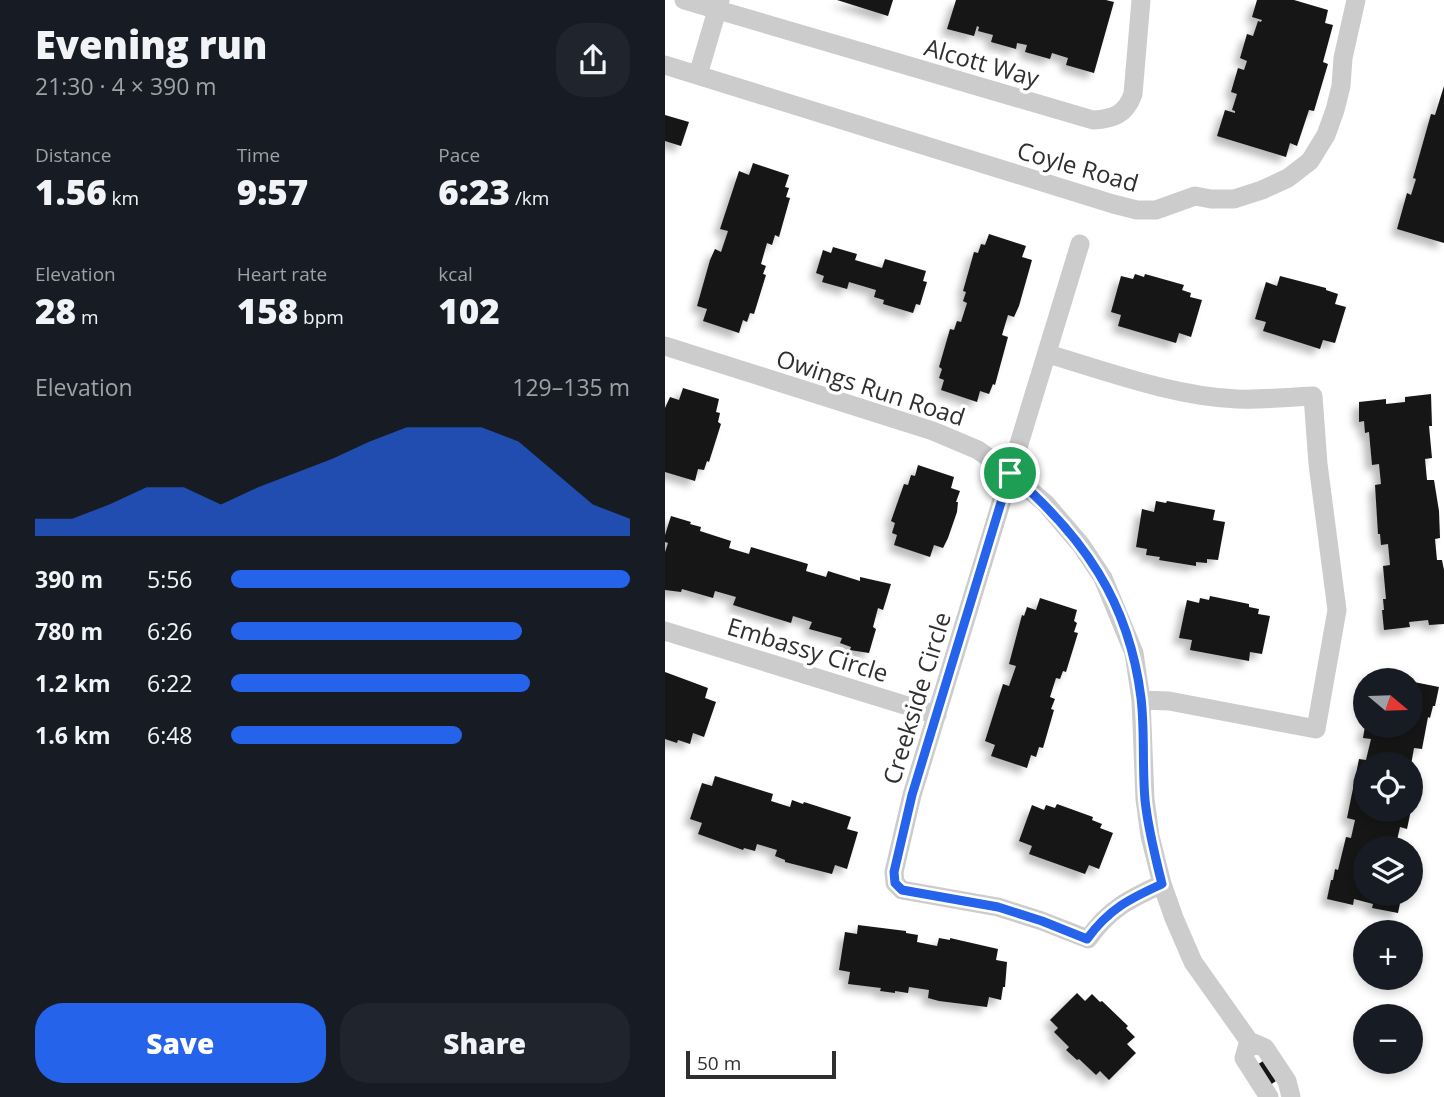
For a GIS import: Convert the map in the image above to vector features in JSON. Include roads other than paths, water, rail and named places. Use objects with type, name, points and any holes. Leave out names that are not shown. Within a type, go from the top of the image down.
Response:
[{"type":"street","name":"Alcott Way","points":[[684,0],[719,5],[1093,120],[1117,116],[1129,104],[1133,94],[1141,0]]},
{"type":"street","name":"Coyle Road","points":[[665,65],[1113,204],[1137,210],[1156,210],[1195,196],[1234,199],[1262,190],[1288,177],[1310,161],[1326,135],[1335,110],[1356,0]]},
{"type":"street","points":[[698,75],[719,5]]},
{"type":"street","name":"Creekside Circle","points":[[1080,244],[912,795],[894,872],[895,883],[902,890],[998,907],[1087,939],[1101,919],[1125,901],[1162,884]]},
{"type":"street","name":"Owings Run Road","points":[[665,346],[933,430],[978,450],[1046,504],[1081,545],[1103,578],[1133,653],[1141,700],[1145,799],[1150,836],[1162,884],[1193,962],[1249,1041],[1265,1048],[1287,1081],[1290,1097]]},
{"type":"street","points":[[1048,354],[1161,387],[1200,395],[1238,399],[1313,396],[1318,464],[1337,610],[1316,729],[1169,701],[1141,700]]},
{"type":"street","name":"Embassy Circle","points":[[665,631],[937,715]]},
{"type":"street","name":"Owings Run Road","points":[[1249,1041],[1244,1058],[1269,1097]]}]
